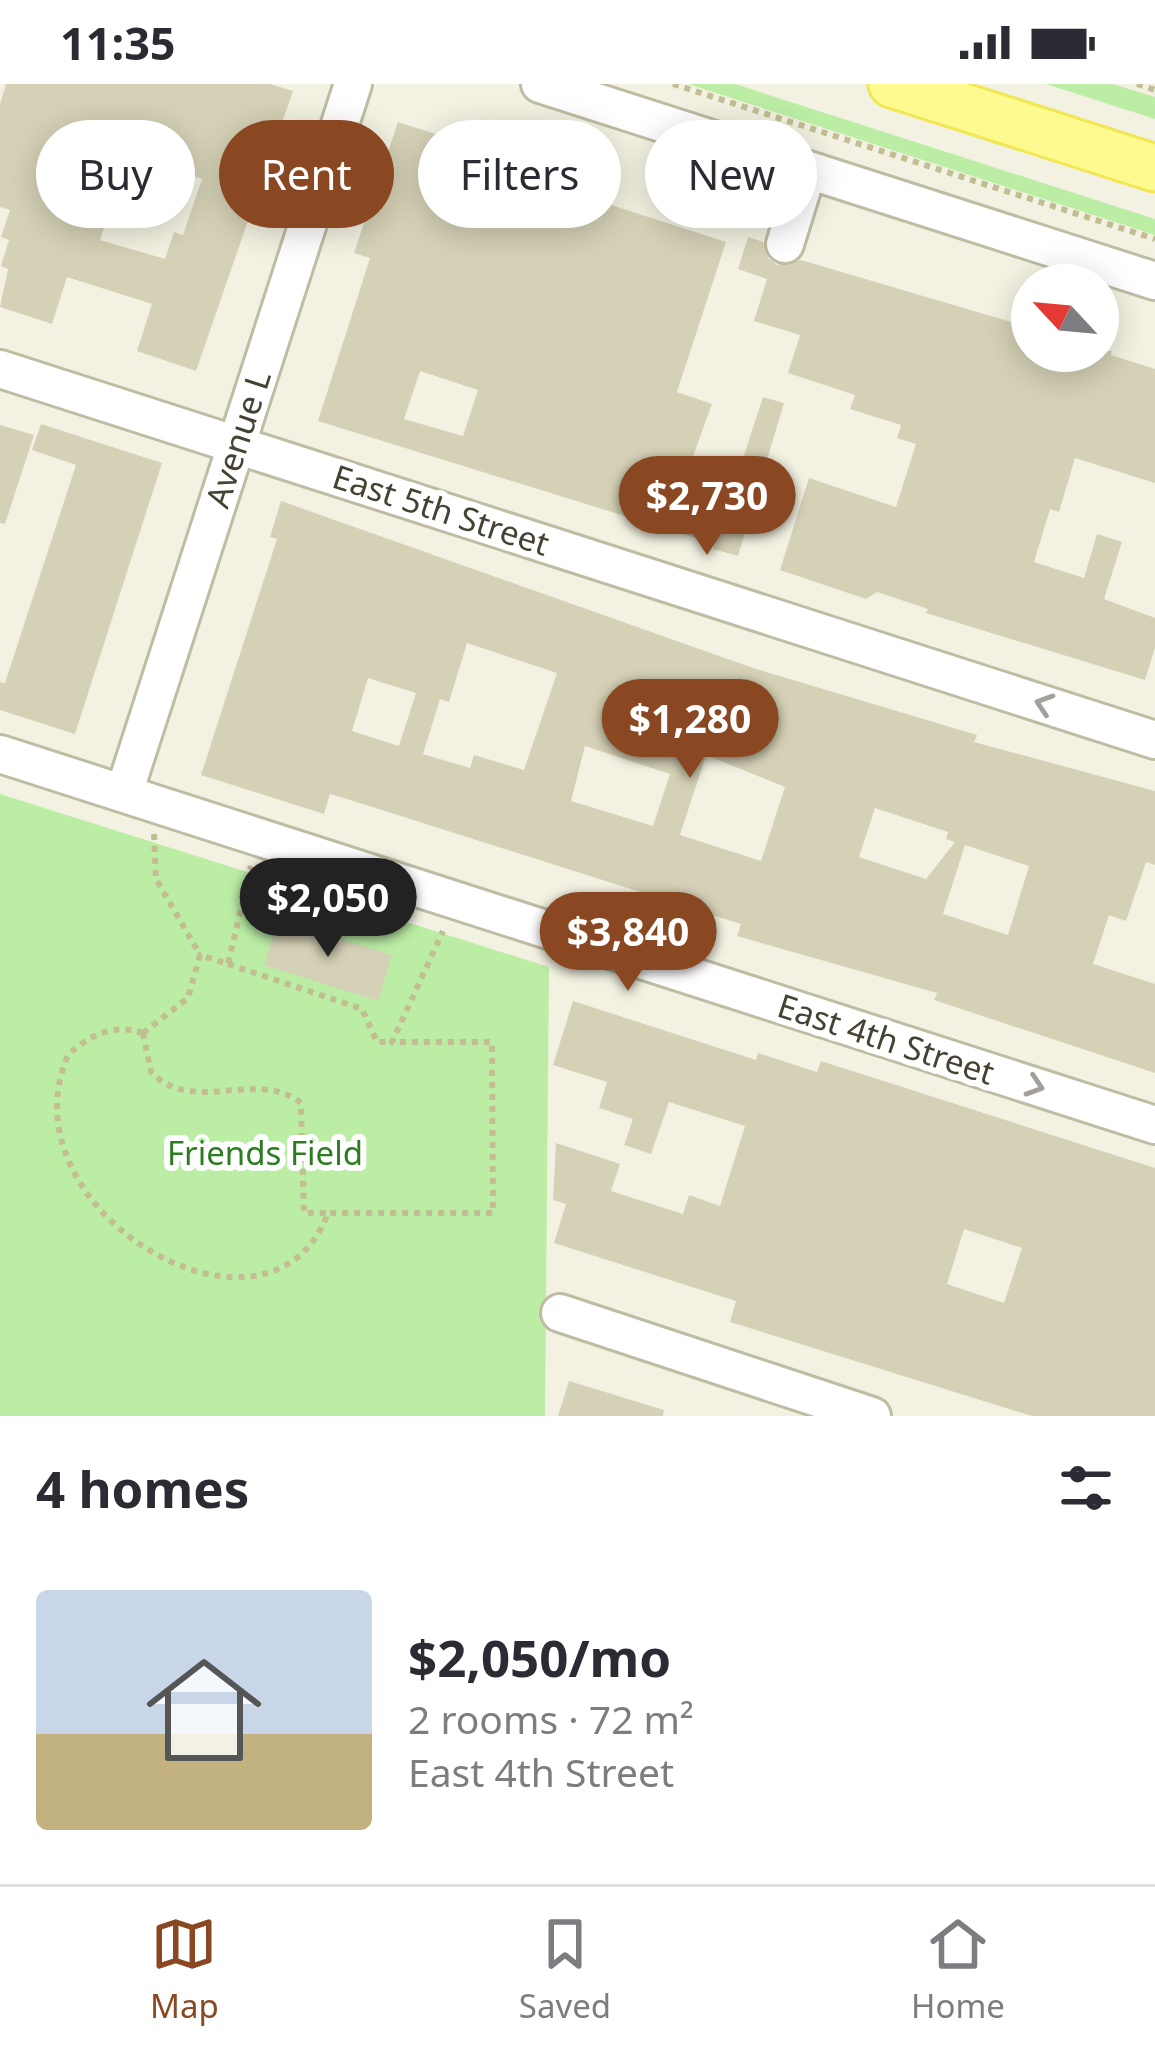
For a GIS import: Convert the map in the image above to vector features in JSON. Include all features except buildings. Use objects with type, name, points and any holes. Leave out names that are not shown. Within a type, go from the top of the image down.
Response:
[{"type":"main road","points":[[892,84],[1155,168]]},
{"type":"street","name":"Avenue L","points":[[124,793],[352,84]]},
{"type":"street","points":[[540,84],[652,120]]},
{"type":"street","points":[[817,173],[1155,281]]},
{"type":"street","points":[[785,244],[790,228]]},
{"type":"street","name":"East 5th Street","points":[[0,369],[1155,740]]},
{"type":"street","name":"East 4th Street","points":[[0,754],[1155,1125]]},
{"type":"street","points":[[560,1313],[872,1416]]},
{"type":"path","points":[[673,84],[1155,239]]},
{"type":"path","points":[[1137,84],[1155,90]]},
{"type":"path","points":[[143,1033],[151,1072],[170,1087],[194,1093],[278,1092],[301,1103],[304,1213],[493,1213],[492,1042],[376,1042],[362,1009],[200,955],[156,879],[154,827]]},
{"type":"path","points":[[228,964],[252,863]]},
{"type":"path","points":[[392,1042],[445,926]]},
{"type":"path","points":[[143,1033],[188,998],[200,955]]},
{"type":"path","points":[[50,1078],[74,1049],[103,1032],[129,1028],[143,1033]]},
{"type":"path","points":[[173,1273],[231,1274],[273,1264],[305,1246],[328,1213]]},
{"type":"green space","points":[[688,84],[735,84],[1155,219],[1155,235],[817,126],[817,120],[799,120]]},
{"type":"green space","points":[[1046,84],[1113,84],[1155,97],[1155,119]]},
{"type":"green space","name":"Friends Field","points":[[0,794],[549,967],[545,1416],[0,1416]]}]
